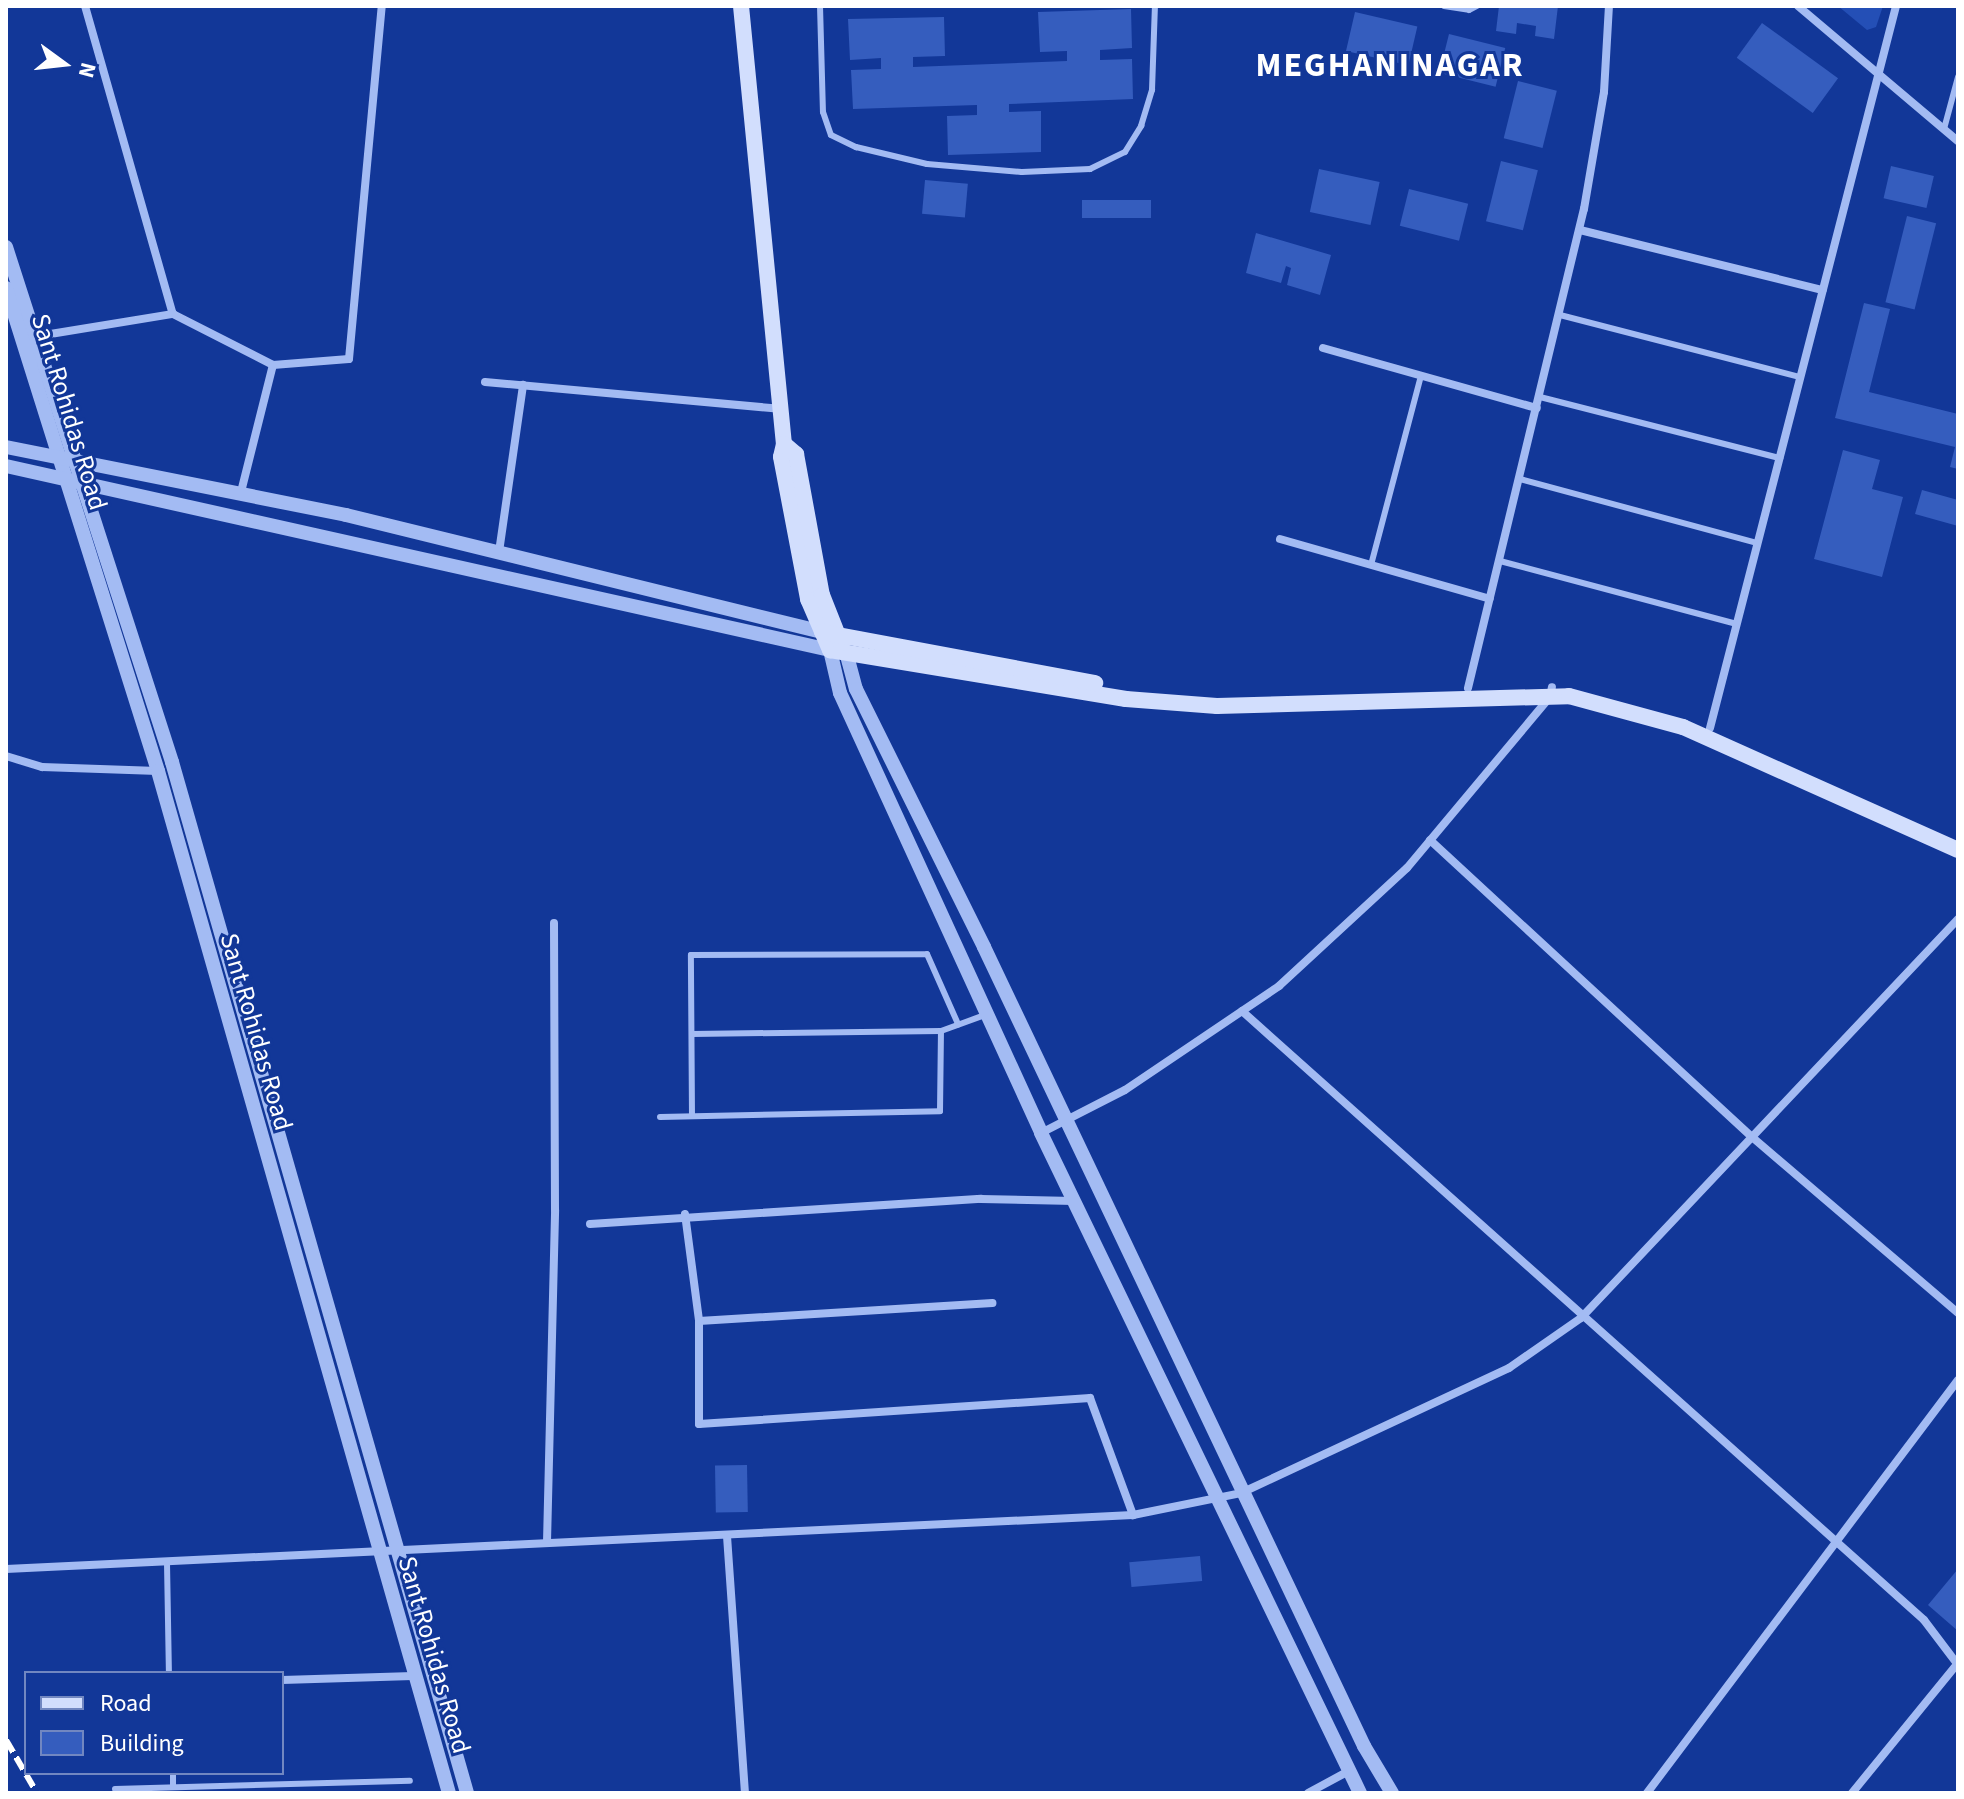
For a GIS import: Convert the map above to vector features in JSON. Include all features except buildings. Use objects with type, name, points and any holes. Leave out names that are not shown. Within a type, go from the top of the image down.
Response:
[{"type":"main road","points":[[741,6],[781,409],[784,444],[781,457],[808,599],[834,643],[1126,699],[1217,706],[1551,692],[1626,709],[1683,727],[1958,850]]},
{"type":"main road","points":[[834,643],[1142,690],[1217,696],[1468,688],[1629,699],[1710,728],[1958,838]]},
{"type":"street","points":[[85,6],[173,314]]},
{"type":"street","points":[[32,337],[173,314],[273,365],[349,359],[382,6]]},
{"type":"street","points":[[1468,688],[1580,230],[1604,92],[1609,6]]},
{"type":"street","points":[[1798,6],[1958,141]]},
{"type":"street","points":[[1710,728],[1896,6]]},
{"type":"street","points":[[1580,230],[1823,290]]},
{"type":"street","points":[[6,247],[32,337],[172,762],[387,1553],[467,1793]]},
{"type":"street","name":"Sant Rohidas Road","points":[[6,288],[158,771],[387,1553],[413,1676],[449,1793]]},
{"type":"street","points":[[1323,348],[1537,408]]},
{"type":"street","points":[[241,492],[273,365]]},
{"type":"street","points":[[485,382],[781,409]]},
{"type":"street","points":[[499,552],[523,385]]},
{"type":"street","points":[[6,447],[241,492],[499,552],[834,643],[1067,1123],[1241,1493],[1392,1793]]},
{"type":"street","points":[[6,466],[834,643]]},
{"type":"street","points":[[1280,539],[1490,599]]},
{"type":"street","points":[[834,643],[840,693],[930,882],[1041,1133],[1347,1772],[1360,1793]]},
{"type":"street","points":[[1041,1133],[1067,1123],[1125,1090],[1279,986],[1430,840],[1551,692]]},
{"type":"street","points":[[6,756],[42,767],[158,771]]},
{"type":"street","points":[[1430,840],[1752,1137],[1958,1313]]},
{"type":"street","points":[[930,882],[947,875]]},
{"type":"street","points":[[6,1569],[1133,1515],[1219,1500],[1241,1493],[1509,1368],[1581,1318],[1958,919]]},
{"type":"street","points":[[547,1542],[555,1210],[554,923]]},
{"type":"street","points":[[1242,1011],[1463,1206],[1581,1318],[1924,1620],[1958,1664],[1852,1793]]},
{"type":"street","points":[[590,1224],[685,1214],[981,1199],[1074,1201]]},
{"type":"street","points":[[685,1214],[699,1321],[699,1424],[1090,1398],[1133,1515]]},
{"type":"street","points":[[699,1321],[992,1303]]},
{"type":"street","points":[[1661,1793],[1650,1790],[1958,1380]]},
{"type":"street","points":[[727,1536],[745,1793]]},
{"type":"street","points":[[284,1680],[413,1676]]},
{"type":"street","points":[[1308,1793],[1347,1772]]},
{"type":"lane","points":[[820,6],[823,112],[831,135],[856,147],[927,164],[1022,172],[1090,169],[1125,152],[1141,126],[1152,90],[1155,6]]},
{"type":"lane","points":[[1444,6],[1477,6]]},
{"type":"lane","points":[[1944,129],[1958,77]]},
{"type":"lane","points":[[1560,315],[1800,377]]},
{"type":"lane","points":[[1371,565],[1421,376]]},
{"type":"lane","points":[[1540,397],[1780,458]]},
{"type":"lane","points":[[1520,479],[1758,543]]},
{"type":"lane","points":[[1500,561],[1737,624]]},
{"type":"lane","points":[[692,1116],[691,955],[927,954],[958,1024]]},
{"type":"lane","points":[[692,1034],[941,1031],[989,1014]]},
{"type":"lane","points":[[660,1117],[940,1111],[941,1031]]},
{"type":"lane","points":[[167,1563],[169,1671]]},
{"type":"lane","points":[[173,1775],[173,1787]]},
{"type":"lane","points":[[115,1789],[410,1781]]},
{"type":"shaded area","points":[[1838,6],[1883,6],[1876,27],[1867,30]]},
{"type":"railway","points":[[6,1740],[24,1771]]},
{"type":"railway","points":[[26,1775],[37,1793]]},
{"type":"district","name":"MEGHANINAGAR","points":[[1390,66]]}]
